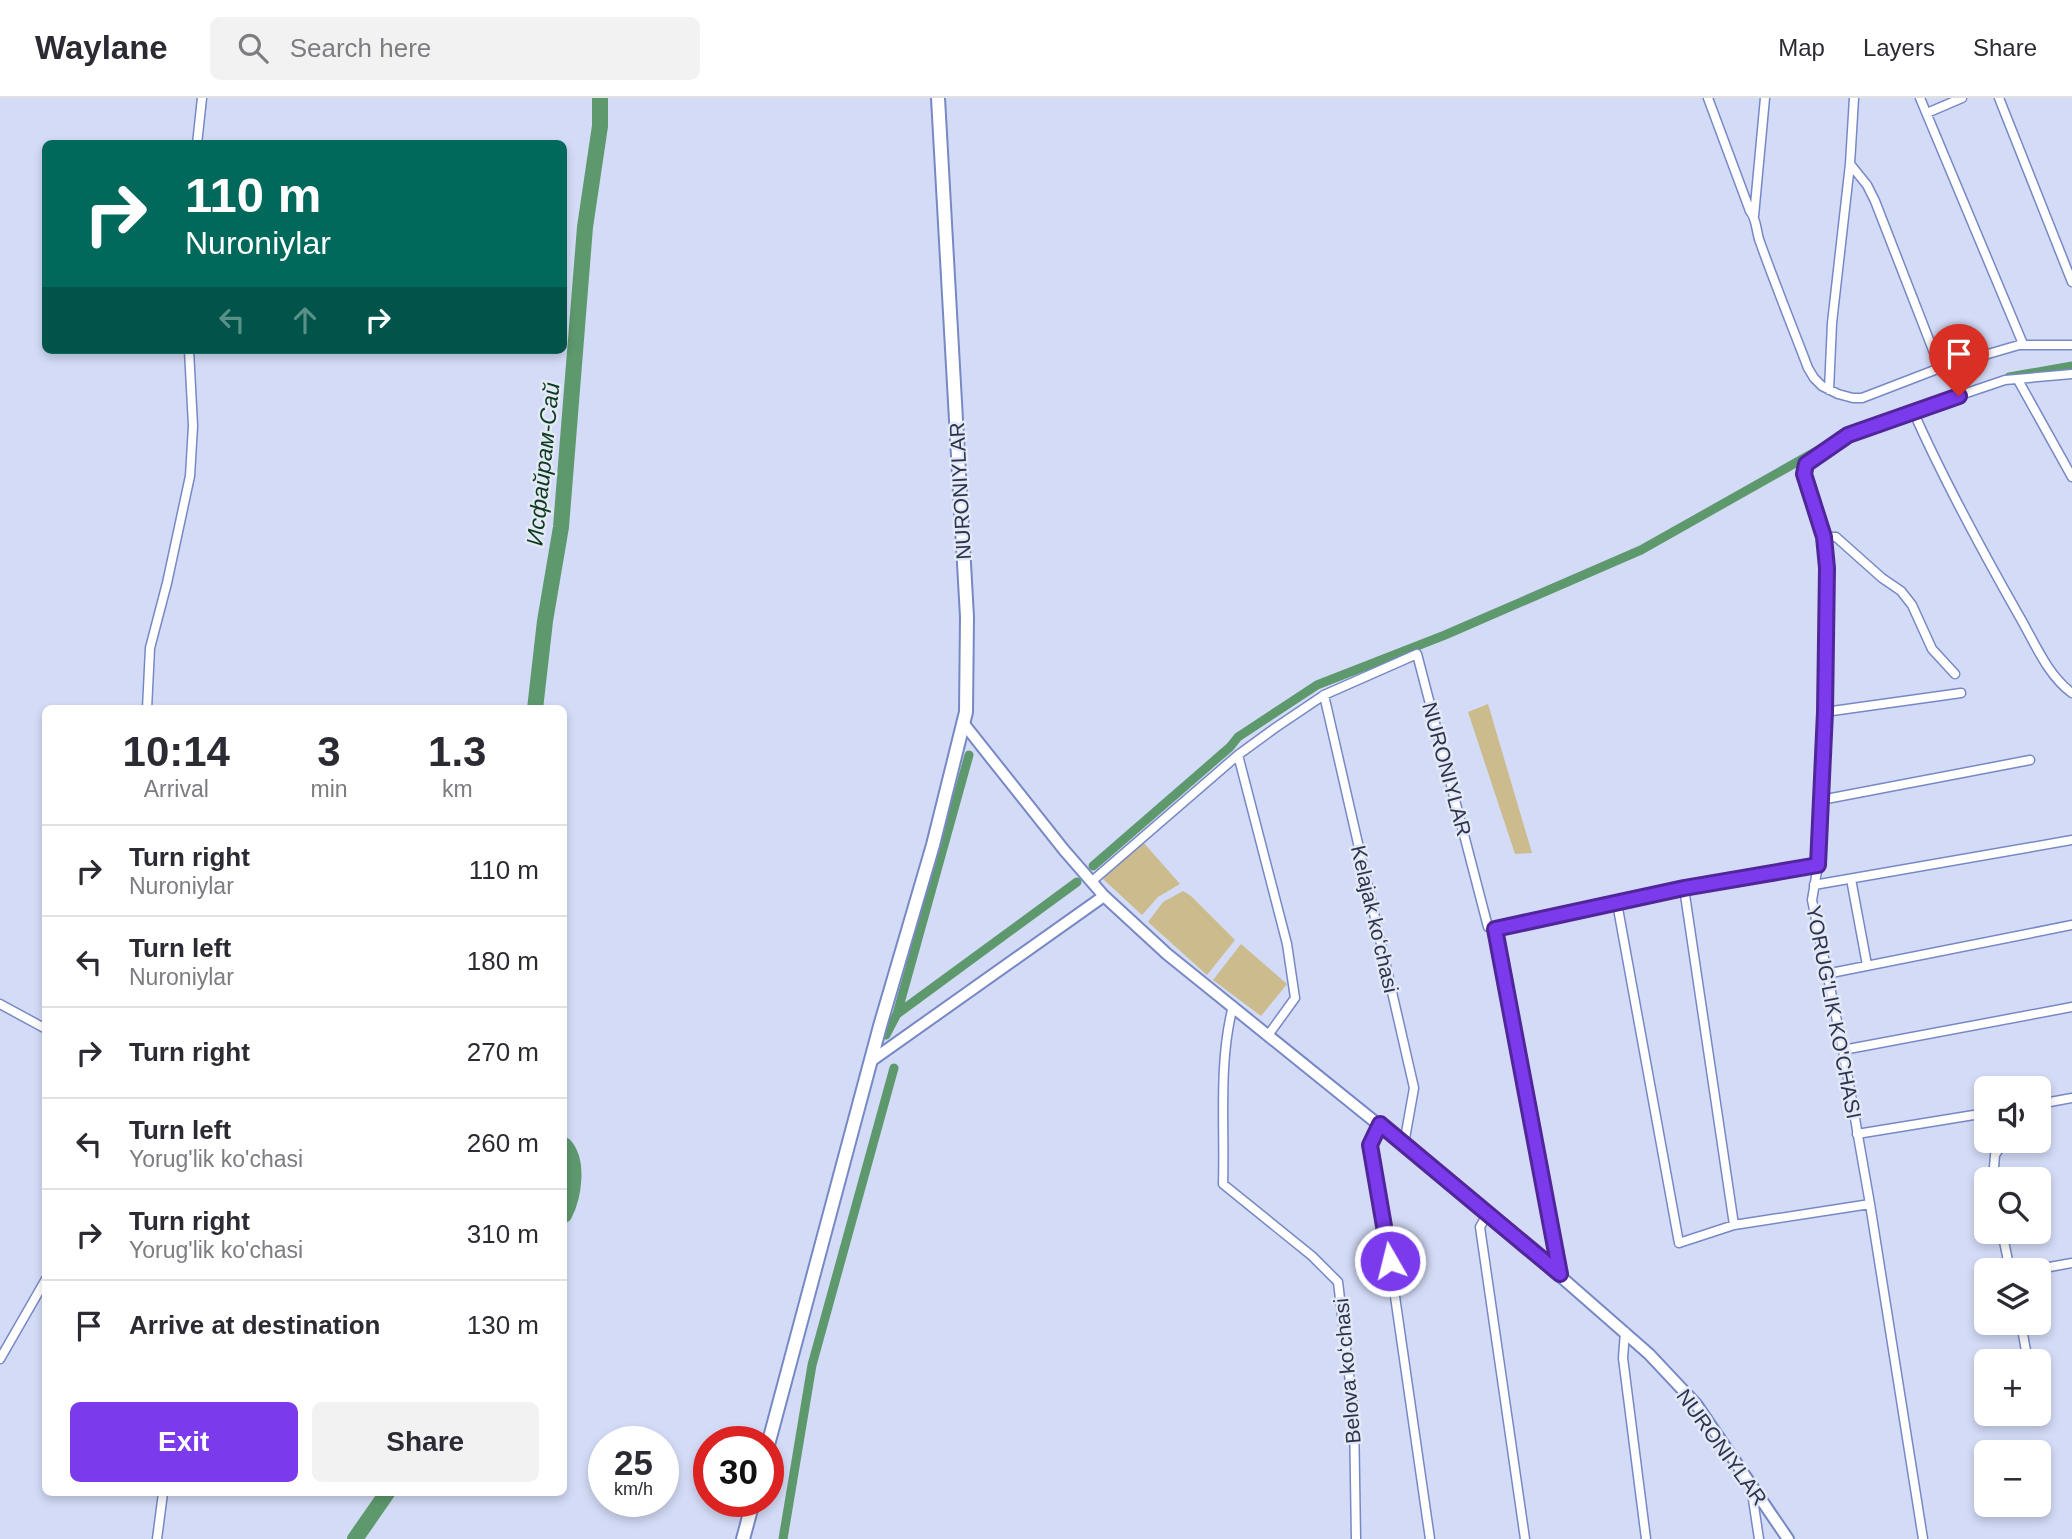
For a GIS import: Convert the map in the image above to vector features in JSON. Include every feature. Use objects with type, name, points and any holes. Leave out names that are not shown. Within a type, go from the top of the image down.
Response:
[{"type":"main road","name":"NURONIYLAR","points":[[938,98],[967,617],[964,724],[1090,882],[1167,954],[1488,1213],[1649,1354],[1696,1404],[1788,1539]]},
{"type":"main road","points":[[773,1426],[964,724]]},
{"type":"main road","points":[[871,1061],[1104,895]]},
{"type":"main road","points":[[743,1539],[749,1517]]},
{"type":"street","points":[[197,140],[202,98]]},
{"type":"street","points":[[1708,98],[1754,216]]},
{"type":"street","points":[[1765,98],[1754,216],[1761,246],[1814,378],[1829,390],[1845,397],[1862,398],[1940,368],[2023,344],[2072,345]]},
{"type":"street","points":[[1829,390],[1832,323],[1850,164],[1854,98]]},
{"type":"street","points":[[1920,98],[2023,344]]},
{"type":"street","points":[[1927,113],[1962,98]]},
{"type":"street","points":[[1999,98],[2072,282]]},
{"type":"street","points":[[1850,164],[1867,185],[1875,201],[1940,368]]},
{"type":"street","points":[[147,705],[150,648],[190,475],[193,426],[189,354]]},
{"type":"street","name":"YORUG'LIK KO'CHASI","points":[[1923,1539],[1870,1204],[1843,1050],[1812,900],[1818,865],[1825,712],[1827,568],[1824,537],[1804,474],[1806,464],[1848,435],[2005,380],[2072,374]]},
{"type":"street","points":[[2018,380],[2072,477]]},
{"type":"street","points":[[1913,411],[1973,535],[2046,663],[2061,685],[2072,693]]},
{"type":"street","points":[[1824,537],[1836,537],[1882,578],[1901,591],[1912,604],[1932,649],[1955,674]]},
{"type":"street","name":"NURONIYLAR","points":[[1090,882],[1238,755],[1324,695],[1417,654],[1489,926],[1495,929],[1560,1274]]},
{"type":"street","points":[[1825,712],[1961,693]]},
{"type":"street","name":"Kelajak koʻchasi","points":[[1324,695],[1414,1088],[1404,1144]]},
{"type":"street","points":[[1238,755],[1287,944],[1295,998],[1269,1034]]},
{"type":"street","points":[[1821,800],[2030,760]]},
{"type":"street","points":[[1814,885],[2072,840]]},
{"type":"street","points":[[1495,929],[1684,888],[1818,865]]},
{"type":"street","points":[[1851,879],[1867,965]]},
{"type":"street","points":[[1684,888],[1734,1225]]},
{"type":"street","points":[[1617,903],[1679,1243],[1734,1225],[1870,1204]]},
{"type":"street","points":[[1826,974],[2072,925]]},
{"type":"street","points":[[0,1004],[42,1027]]},
{"type":"street","name":"Belova koʻchasi","points":[[1233,1006],[1226,1042],[1223,1184],[1312,1256],[1338,1282],[1354,1416],[1356,1539]]},
{"type":"street","points":[[1843,1050],[2072,1007]]},
{"type":"street","points":[[2051,1102],[2072,1098]]},
{"type":"street","name":"YORUG'LIK KO'CHASI","points":[[1857,1134],[1974,1115]]},
{"type":"street","points":[[1380,1124],[1370,1145],[1386,1234],[1430,1539]]},
{"type":"street","points":[[1488,1213],[1480,1227],[1525,1539]]},
{"type":"street","points":[[2051,1267],[2072,1263]]},
{"type":"street","points":[[0,1359],[42,1286]]},
{"type":"street","points":[[1625,1332],[1623,1358],[1646,1539]]},
{"type":"street","points":[[1751,1486],[1759,1539]]},
{"type":"street","points":[[157,1539],[163,1496]]},
{"type":"shaded area","points":[[1488,704],[1532,853],[1515,854],[1468,712]]},
{"type":"shaded area","points":[[1143,842],[1180,884],[1158,897],[1142,915],[1103,879]]},
{"type":"shaded area","points":[[1183,891],[1235,940],[1207,975],[1148,922],[1163,902]]},
{"type":"shaded area","points":[[1241,944],[1287,984],[1261,1016],[1213,980]]},
{"type":"waterway","name":"Исфайрам-Сай","points":[[535,705],[545,621],[561,527],[585,227],[600,126],[600,98]]},
{"type":"waterway","points":[[2009,377],[2072,366]]},
{"type":"waterway","points":[[1093,866],[1230,747],[1238,737],[1317,685],[1445,635],[1641,550],[1829,444]]},
{"type":"waterway","points":[[886,1035],[897,1014],[969,755]]},
{"type":"waterway","points":[[897,1014],[1077,882]]},
{"type":"waterway","points":[[783,1539],[812,1365],[894,1068]]},
{"type":"waterway","name":"Исфайрам-Сай","points":[[567,1149],[573,1169],[567,1206]]},
{"type":"waterway","name":"Исфайрам-Сай","points":[[355,1539],[385,1496]]},
{"type":"route","points":[[1390,1261],[1370,1145],[1380,1124],[1560,1274],[1495,929],[1684,888],[1818,865],[1825,712],[1827,568],[1824,537],[1804,474],[1806,464],[1848,435],[1959,396]]}]
